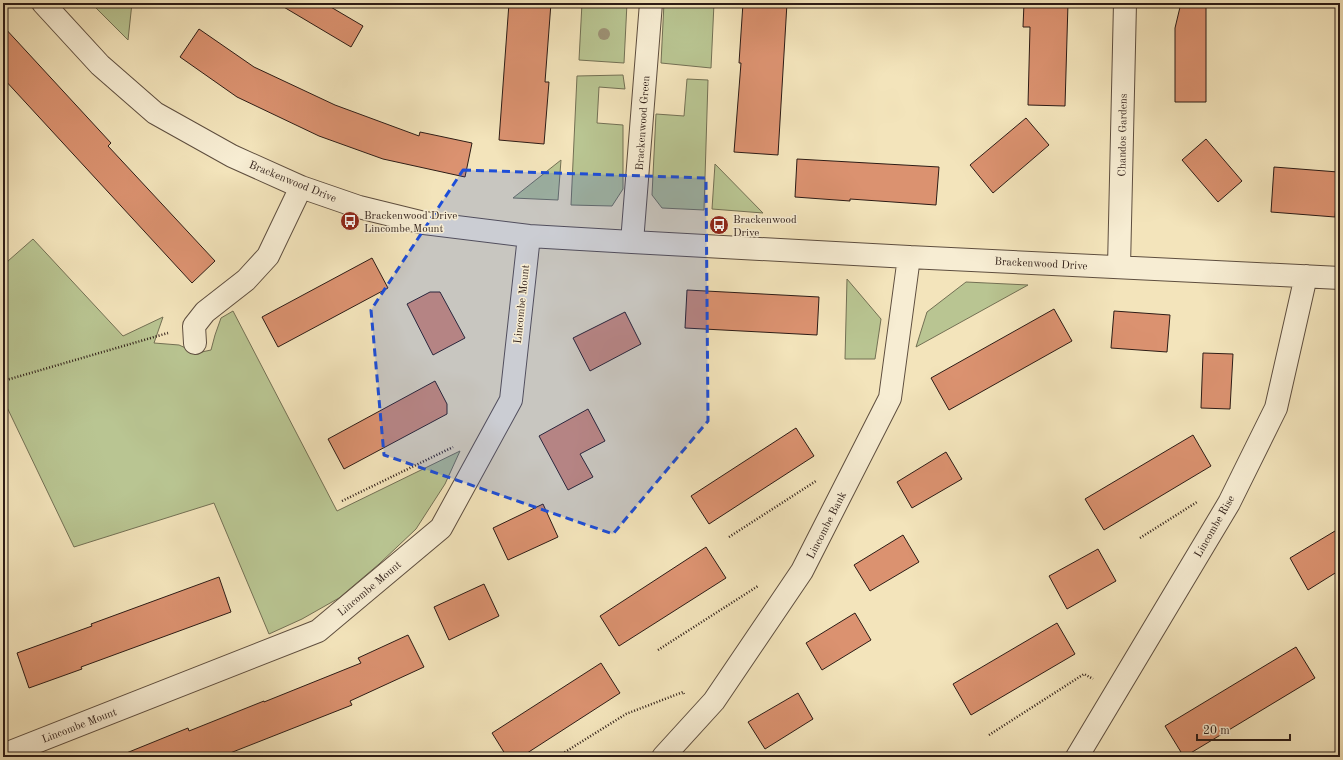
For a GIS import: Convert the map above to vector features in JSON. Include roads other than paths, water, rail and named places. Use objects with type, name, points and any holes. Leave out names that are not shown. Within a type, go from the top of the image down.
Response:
[{"type":"street","name":"Brackenwood Drive","points":[[43,3],[100,65],[155,113],[232,156],[301,187],[358,207],[424,223],[529,236],[909,257],[1340,278]]},
{"type":"street","name":"Brackenwood Green","points":[[632,242],[651,3]]},
{"type":"street","name":"Chandos Gardens","points":[[1119,267],[1125,3]]},
{"type":"street","points":[[194,334],[205,312],[246,280],[268,256],[301,187]]},
{"type":"street","name":"Lincombe Mount","points":[[3,755],[318,631],[441,528],[511,400],[529,236]]},
{"type":"street","name":"Lincombe Bank","points":[[662,757],[714,701],[802,571],[890,398],[909,257]]},
{"type":"street","name":"Lincombe Rise","points":[[1077,757],[1229,502],[1276,408],[1306,276]]},
{"type":"place","name":"Brackenwood Drive Lincombe Mount","points":[[350,221]]},
{"type":"place","name":"Brackenwood Drive","points":[[719,225]]}]
